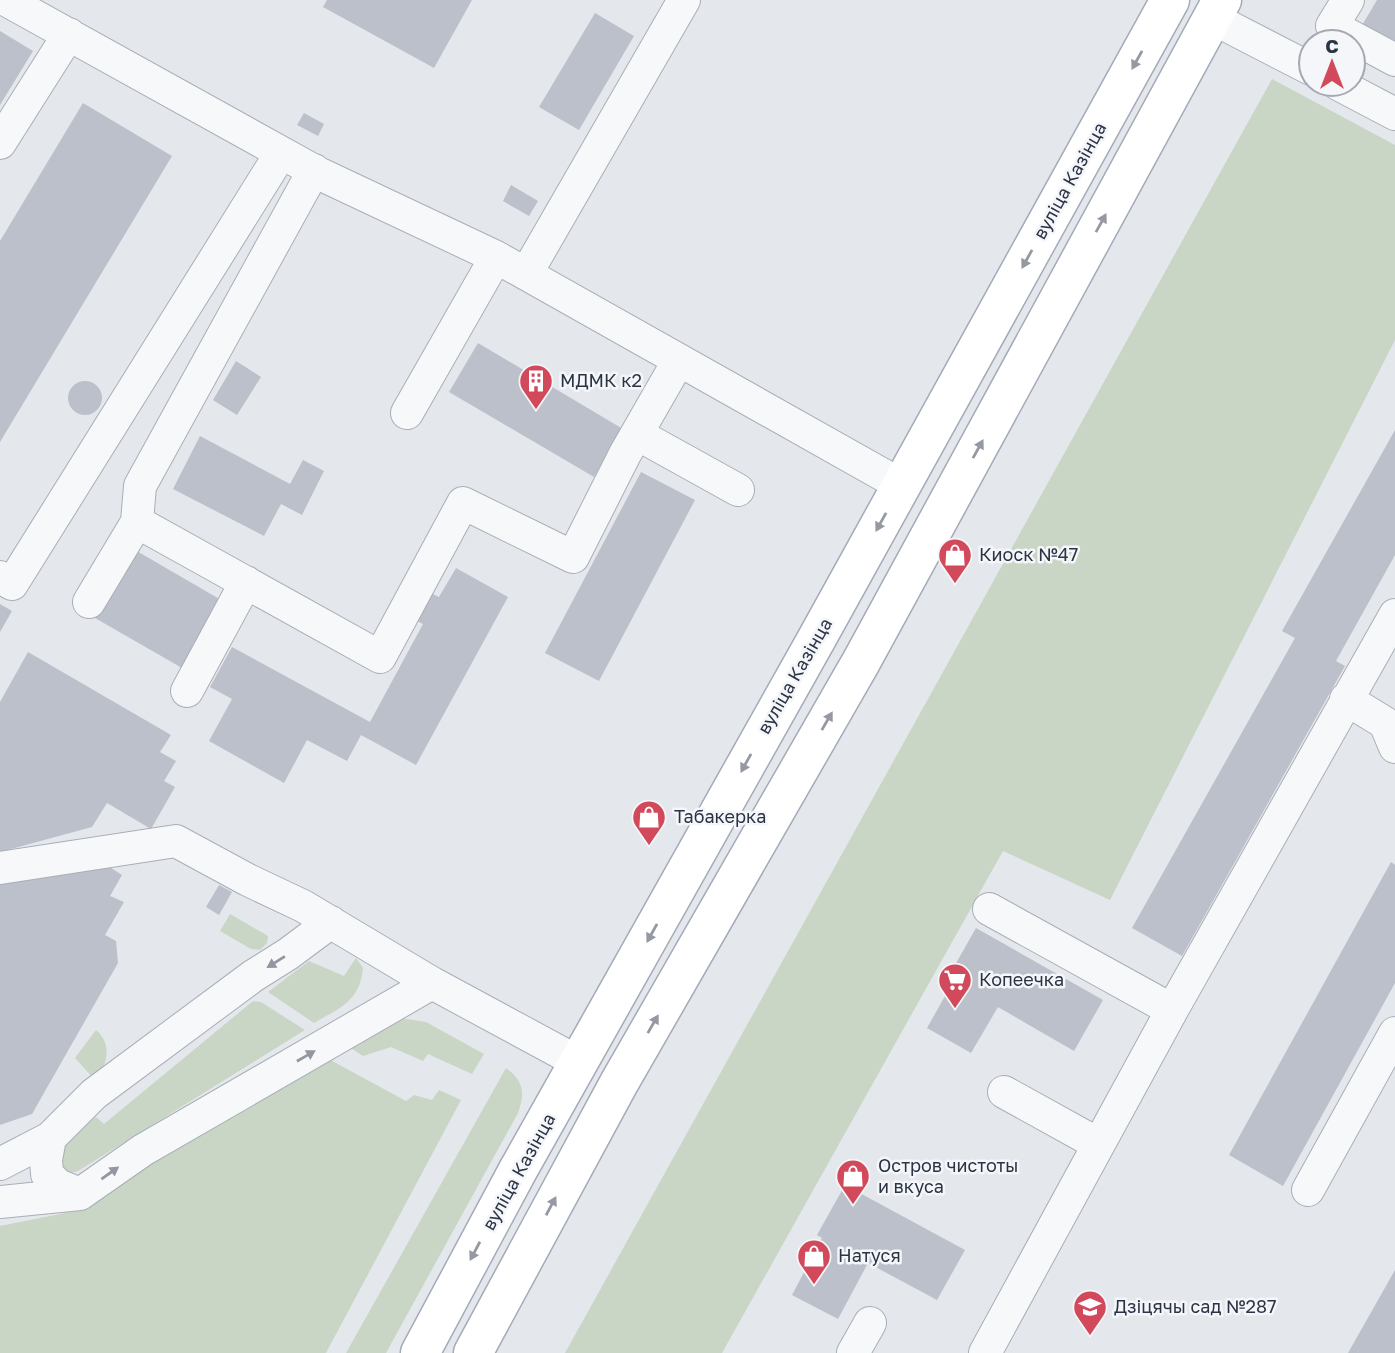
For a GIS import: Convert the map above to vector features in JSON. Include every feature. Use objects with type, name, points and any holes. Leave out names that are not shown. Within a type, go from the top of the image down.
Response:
[{"type":"main road","name":"вуліца Казінца","points":[[420,1353],[518,1170],[1170,0]]},
{"type":"main road","points":[[473,1353],[619,1083],[861,662],[945,509],[1206,6]]},
{"type":"main road","points":[[901,485],[945,509]]},
{"type":"main road","points":[[580,1063],[619,1083]]},
{"type":"street","points":[[6,0],[281,153],[496,257],[901,485]]},
{"type":"street","points":[[526,274],[684,0]]},
{"type":"street","points":[[1348,0],[1332,26],[1395,60]]},
{"type":"street","points":[[1206,6],[1297,61]]},
{"type":"street","points":[[0,143],[69,34]]},
{"type":"street","points":[[1365,98],[1395,114]]},
{"type":"street","points":[[0,577],[12,584],[281,153]]},
{"type":"street","points":[[89,602],[137,522],[140,486],[314,170]]},
{"type":"street","points":[[407,413],[496,257]]},
{"type":"street","points":[[137,522],[380,656],[463,503],[573,557],[637,433],[679,360]]},
{"type":"street","points":[[637,433],[738,489]]},
{"type":"street","points":[[187,691],[246,583]]},
{"type":"street","points":[[996,1349],[1098,1144],[1395,615]]},
{"type":"street","points":[[1346,699],[1385,723],[1395,747]]},
{"type":"street","points":[[0,868],[176,841],[331,922],[432,983],[580,1063]]},
{"type":"street","points":[[989,909],[1172,1010]]},
{"type":"street","points":[[0,1164],[50,1138],[94,1094],[253,976],[289,954],[331,922]]},
{"type":"street","points":[[0,1202],[80,1194],[143,1150],[432,983]]},
{"type":"street","points":[[1308,1190],[1395,1033]]},
{"type":"street","points":[[1004,1092],[1098,1144]]},
{"type":"street","points":[[50,1138],[46,1160],[47,1174],[58,1185],[80,1194]]},
{"type":"street","points":[[853,1353],[870,1323]]},
{"type":"green space","points":[[1272,79],[1297,92],[1297,98],[1307,98],[1395,145],[1395,340],[1110,900],[1003,851],[722,1353],[565,1353]]},
{"type":"green space","points":[[230,914],[268,936],[267,943],[260,950],[251,949],[220,931]]},
{"type":"green space","points":[[356,958],[363,968],[358,989],[347,1003],[314,1023],[268,992],[309,961],[344,976]]},
{"type":"green space","points":[[253,1001],[261,1002],[305,1030],[78,1171],[68,1174],[61,1172],[58,1153],[67,1140],[96,1117],[104,1124]]},
{"type":"green space","points":[[400,1018],[426,1022],[484,1054],[472,1074],[428,1054],[423,1061],[391,1047],[363,1056],[343,1043]]},
{"type":"green space","points":[[96,1030],[105,1042],[106,1055],[96,1081],[75,1058]]},
{"type":"green space","points":[[323,1056],[406,1101],[414,1095],[432,1100],[439,1090],[461,1100],[326,1353],[0,1353],[0,1226],[65,1213]]},
{"type":"green space","points":[[506,1068],[520,1083],[522,1099],[518,1113],[386,1353],[346,1353]]},
{"type":"building","points":[[327,0],[472,0],[434,68],[323,7]]},
{"type":"building","points":[[1377,0],[1395,0],[1395,47],[1367,28],[1361,27]]},
{"type":"building","points":[[595,13],[634,36],[579,130],[539,107]]},
{"type":"building","points":[[0,31],[33,51],[0,105]]},
{"type":"building","points":[[83,103],[172,156],[0,442],[0,241]]},
{"type":"building","points":[[304,113],[324,124],[318,136],[297,125]]},
{"type":"building","points":[[511,185],[538,201],[529,216],[503,201]]},
{"type":"building","name":"МДМК к2","points":[[478,343],[623,429],[594,477],[449,392]]},
{"type":"building","points":[[236,361],[261,377],[237,415],[213,400]]},
{"type":"building","points":[[85,381],[97,386],[102,398],[97,410],[85,415],[73,410],[68,398],[73,386]]},
{"type":"building","points":[[1395,430],[1395,555],[1336,661],[1345,666],[1182,956],[1132,928],[1295,638],[1282,631]]},
{"type":"building","points":[[200,436],[290,484],[303,460],[324,471],[302,515],[281,504],[264,536],[173,489]]},
{"type":"building","points":[[641,472],[695,500],[599,681],[545,653]]},
{"type":"building","points":[[135,550],[228,604],[189,672],[95,618]]},
{"type":"building","points":[[456,568],[508,597],[416,765],[361,735],[347,761],[307,740],[284,783],[209,741],[232,699],[210,687],[232,647],[370,722],[423,624],[413,619],[428,592],[439,597]]},
{"type":"building","points":[[0,604],[12,611],[0,632]]},
{"type":"building","points":[[28,652],[171,735],[160,752],[176,761],[164,781],[175,787],[151,829],[107,803],[92,827],[0,852],[0,702]]},
{"type":"building","points":[[1391,862],[1395,865],[1395,983],[1283,1186],[1229,1155]]},
{"type":"building","points":[[108,866],[122,875],[110,896],[124,902],[105,935],[116,941],[118,963],[32,1114],[0,1125],[0,881]]},
{"type":"building","points":[[219,885],[232,892],[219,915],[206,907]]},
{"type":"building","points":[[976,928],[1103,1000],[1074,1051],[998,1007],[971,1053],[927,1028],[953,982],[947,979]]},
{"type":"building","points":[[845,1185],[965,1250],[937,1300],[868,1263],[838,1319],[792,1295],[822,1238],[817,1235]]},
{"type":"building","points":[[1395,1270],[1395,1353],[1348,1353]]},
{"type":"place","name":"МДМК к2","points":[[536,411]]},
{"type":"place","name":"Киоск №47","points":[[955,585]]},
{"type":"place","name":"Табакерка","points":[[649,847]]},
{"type":"place","name":"Копеечка","points":[[955,1010]]},
{"type":"place","name":"Остров чистоты и вкуса","points":[[853,1206]]},
{"type":"place","name":"Натуся","points":[[814,1286]]},
{"type":"place","name":"Дзіцячы сад №287","points":[[1090,1337]]}]
